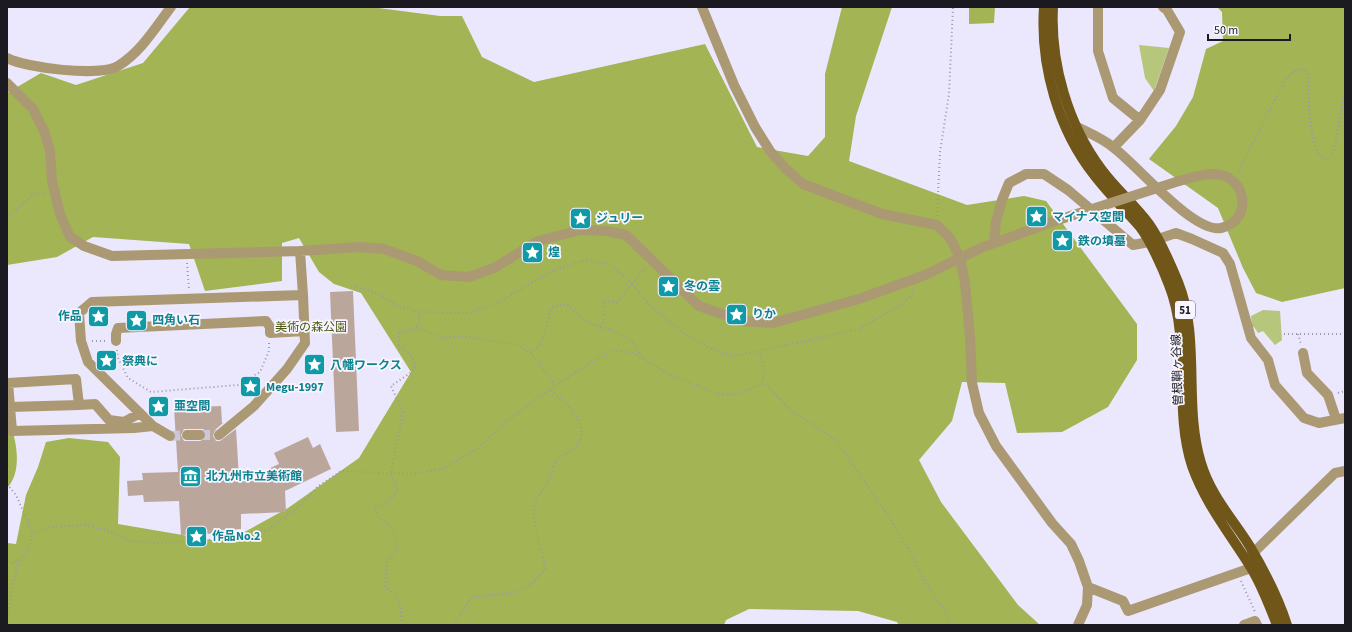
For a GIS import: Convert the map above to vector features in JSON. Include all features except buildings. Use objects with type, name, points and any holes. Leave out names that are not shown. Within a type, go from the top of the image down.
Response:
[{"type":"main road","name":"曽根鞘ヶ谷線","points":[[1044,7],[1045,55],[1057,103],[1067,131],[1094,176],[1153,241]]},
{"type":"main road","name":"曽根鞘ヶ谷線","points":[[1053,7],[1054,48],[1058,72],[1066,101],[1077,127],[1102,171],[1149,224],[1153,241],[1169,284],[1180,333],[1183,415],[1192,466],[1217,517],[1250,560],[1267,578],[1287,625]]},
{"type":"main road","name":"曽根鞘ヶ谷線","points":[[1250,560],[1268,600],[1277,625]]},
{"type":"street","points":[[7,58],[48,69],[87,71],[117,67],[136,52],[171,7]]},
{"type":"street","points":[[702,7],[734,85],[755,127],[770,151],[785,168],[803,184],[875,212],[937,225],[950,238],[960,258],[965,283],[970,337],[972,383],[979,414],[996,446],[1021,482],[1071,544],[1079,561],[1088,587],[1087,605],[1078,625]]},
{"type":"street","points":[[1098,7],[1098,51],[1113,98],[1140,120]]},
{"type":"street","points":[[1114,147],[1140,120],[1160,90],[1180,32],[1167,10],[1163,7]]},
{"type":"street","points":[[7,83],[33,109],[40,120],[50,151],[52,181],[60,214],[70,236],[84,246],[112,256],[300,251],[360,247],[384,249],[417,261],[441,275],[469,277],[494,268],[538,241],[580,230],[626,234],[699,306],[742,321],[773,323],[860,299],[925,275],[990,245],[1055,221],[1179,181],[1215,174],[1234,180],[1242,193],[1241,211],[1236,221],[1228,226],[1215,229],[1195,221],[1114,147],[1077,127]]},
{"type":"street","points":[[990,245],[1002,200],[1009,183],[1026,174],[1044,174],[1068,190],[1134,245],[1153,241],[1176,233],[1192,238],[1223,253],[1230,264],[1251,338],[1268,360],[1275,385],[1304,418],[1319,423],[1341,418],[1328,395],[1307,373],[1304,353]]},
{"type":"street","points":[[219,435],[254,406],[287,369],[305,343],[300,251]]},
{"type":"street","points":[[170,436],[153,426],[88,362],[81,341],[79,313],[92,302],[303,295]]},
{"type":"street","points":[[116,341],[118,328],[266,321],[270,327],[270,333],[304,331]]},
{"type":"street","points":[[79,405],[76,379],[8,383],[12,431],[134,428],[153,426]]},
{"type":"street","points":[[10,408],[95,404],[109,420],[124,422],[140,413]]},
{"type":"street","points":[[188,435],[200,435]]},
{"type":"street","points":[[1088,587],[1123,601],[1128,611],[1237,573],[1335,473],[1345,470]]},
{"type":"street","points":[[1244,625],[1256,619]]},
{"type":"path","points":[[937,225],[940,152],[949,94],[953,7]]},
{"type":"path","points":[[1234,180],[1285,80],[1292,72],[1300,69],[1305,70],[1308,74],[1312,132],[1316,148],[1321,158],[1325,160],[1329,159],[1334,150],[1345,90]]},
{"type":"path","points":[[7,217],[34,194],[55,192]]},
{"type":"path","points":[[601,327],[604,321],[603,301],[617,302],[652,259]]},
{"type":"path","points":[[356,287],[370,290],[400,306],[419,312],[469,313],[501,301],[554,270],[586,260],[608,264],[626,277],[650,305],[686,335],[709,348],[735,356],[859,329],[901,305],[913,293],[914,279]]},
{"type":"path","points":[[187,264],[189,292]]},
{"type":"path","points":[[531,353],[537,349],[544,338],[546,320],[552,307],[566,304],[589,323],[629,337],[637,348],[640,356]]},
{"type":"path","points":[[416,327],[418,325],[419,312]]},
{"type":"path","points":[[402,625],[401,607],[395,594],[385,586],[387,563],[397,547],[393,528],[378,517],[374,508],[389,501],[397,490],[391,473],[403,412],[391,386],[413,370],[415,364],[411,356],[399,345],[399,333],[416,327],[443,338],[463,336],[517,345],[531,353],[555,385]]},
{"type":"path","points":[[81,341],[116,341],[118,358],[128,378],[151,392],[238,385],[260,372],[269,351],[270,333]]},
{"type":"path","points":[[1284,334],[1345,334]]},
{"type":"path","points":[[33,533],[50,527],[85,525],[109,531],[129,541],[160,543],[235,538],[268,530],[298,507],[317,487],[341,471],[411,474],[442,470],[475,450],[507,421],[555,385],[594,360],[614,350],[634,353],[670,375],[720,395],[737,394],[762,384],[765,370],[759,351]]},
{"type":"path","points":[[762,381],[789,409],[836,440],[895,526],[926,583],[944,609],[951,625]]},
{"type":"path","points":[[453,625],[472,598],[513,593],[531,585],[545,570],[544,556],[534,510],[540,493],[552,476],[555,461],[577,445],[582,437],[580,423],[567,405],[550,389]]},
{"type":"path","points":[[7,484],[16,495],[33,533],[30,546],[24,556],[7,564]]},
{"type":"path","points":[[7,624],[13,582],[19,559]]},
{"type":"path","points":[[1237,573],[1256,619]]},
{"type":"green space","name":"美術の森公園","points":[[190,7],[371,7],[440,16],[462,16],[482,57],[534,82],[705,44],[757,147],[808,156],[825,137],[825,74],[842,7],[892,7],[856,116],[849,161],[967,205],[1024,196],[1046,201],[1137,324],[1137,360],[1108,407],[1062,432],[1017,433],[1005,383],[962,382],[952,421],[919,460],[941,502],[1018,605],[1040,625],[899,625],[897,622],[858,611],[749,609],[726,620],[724,625],[7,625],[7,543],[16,544],[26,495],[38,467],[46,442],[69,438],[108,442],[120,457],[118,524],[212,540],[239,535],[288,508],[359,458],[411,372],[361,293],[334,284],[319,272],[299,238],[282,243],[282,281],[205,291],[189,244],[93,237],[57,257],[7,265],[7,93],[41,73],[76,85],[143,63]]},
{"type":"green space","points":[[969,7],[995,7],[994,23],[969,24]]},
{"type":"green space","points":[[1217,7],[1345,7],[1345,288],[1282,302],[1256,293],[1243,268],[1218,208],[1149,159],[1176,126],[1193,97],[1206,49],[1223,41],[1222,12]]},
{"type":"green space","points":[[1139,45],[1169,48],[1154,91],[1145,78]]},
{"type":"green space","points":[[1263,310],[1280,311],[1282,340],[1275,345],[1263,331],[1258,333],[1254,327],[1252,328],[1251,316]]},
{"type":"green space","points":[[7,418],[16,444],[17,464],[12,481],[7,488]]},
{"type":"tunnel","points":[[170,436],[187,435]]},
{"type":"tunnel","points":[[200,435],[219,435]]},
{"type":"place","name":"マイナス空間","points":[[1036,217]]},
{"type":"place","name":"ジュリー","points":[[581,218]]},
{"type":"place","name":"鉄の墳墓","points":[[1063,241]]},
{"type":"place","name":"煌","points":[[533,252]]},
{"type":"place","name":"冬の雲","points":[[668,286]]},
{"type":"place","name":"りか","points":[[737,314]]},
{"type":"place","name":"作品","points":[[98,316]]},
{"type":"place","name":"四角い石","points":[[136,320]]},
{"type":"place","name":"祭典に","points":[[107,361]]},
{"type":"place","name":"八幡ワークス","points":[[314,365]]},
{"type":"place","name":"Megu-1997","points":[[251,387]]},
{"type":"place","name":"亜空間","points":[[159,406]]},
{"type":"place","name":"北九州市立美術館","points":[[190,476]]},
{"type":"place","name":"作品No.2","points":[[196,536]]}]
